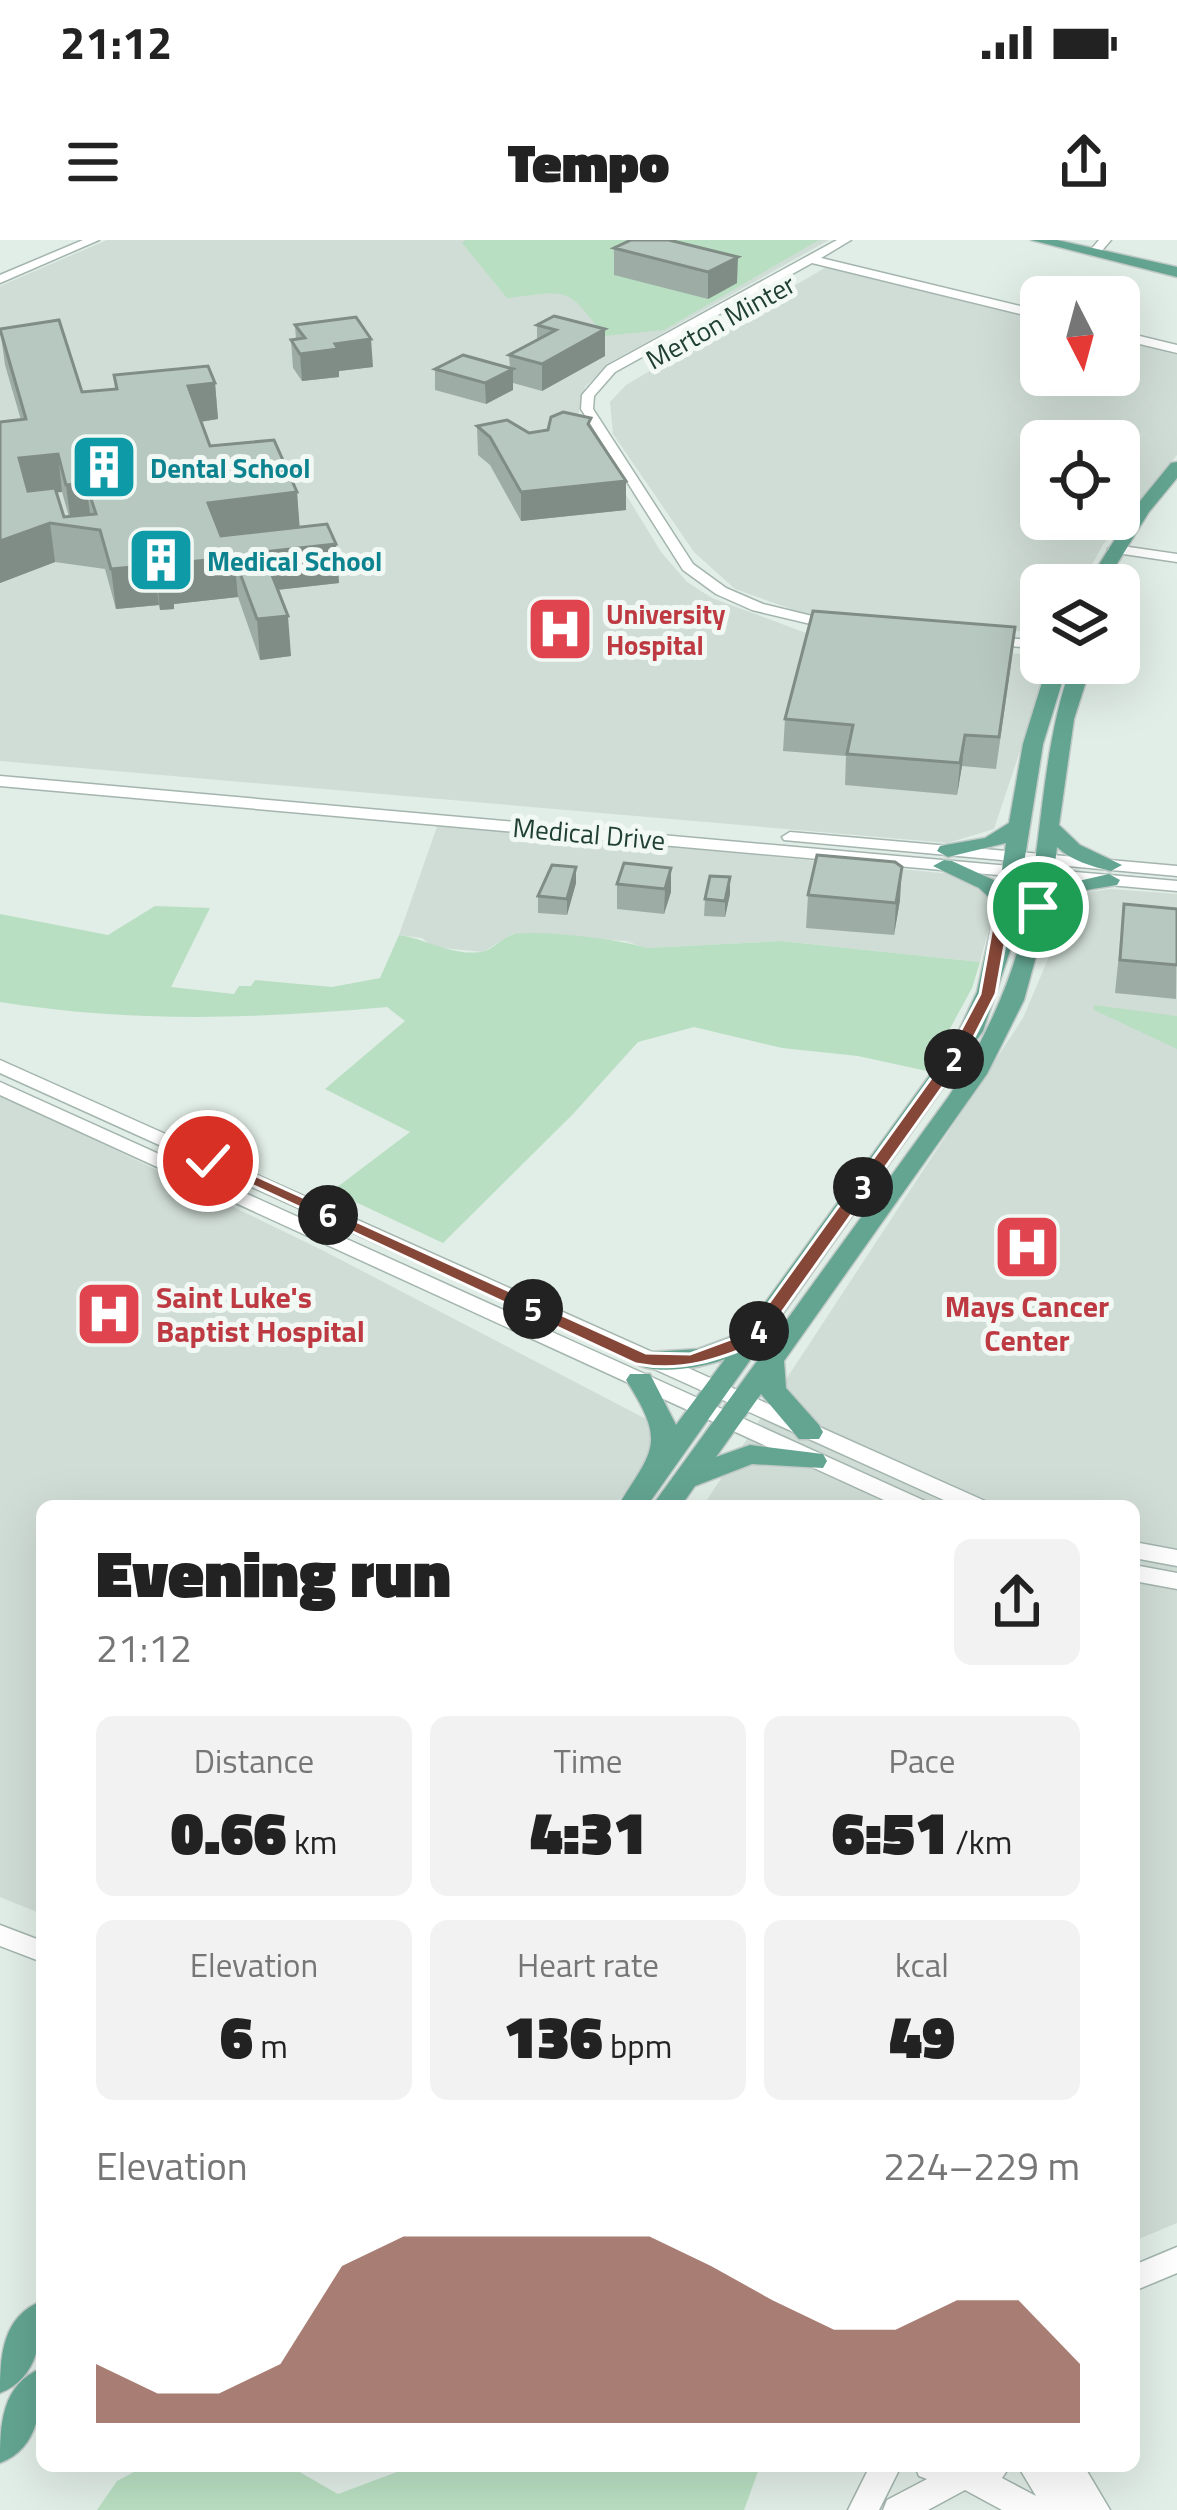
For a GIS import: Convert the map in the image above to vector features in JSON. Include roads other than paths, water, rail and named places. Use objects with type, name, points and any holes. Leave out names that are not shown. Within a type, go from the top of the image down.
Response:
[{"type":"main road","points":[[1038,240],[1177,261]]},
{"type":"main road","points":[[1080,240],[1177,272]]},
{"type":"main road","points":[[1121,564],[1125,550],[1177,467]]},
{"type":"main road","points":[[1113,564],[1177,494]]},
{"type":"main road","points":[[639,1500],[674,1472],[762,1349],[973,1028],[988,994],[1023,783],[1052,684]]},
{"type":"main road","points":[[668,1500],[674,1472],[665,1430],[642,1370],[762,1349],[960,1098],[998,1038],[1022,978],[1038,907],[1063,723],[1075,684]]},
{"type":"main road","points":[[1047,825],[1072,850],[1110,873]]},
{"type":"main road","points":[[946,858],[992,843],[1015,828]]},
{"type":"main road","points":[[946,858],[987,883],[1006,902]]},
{"type":"main road","points":[[1038,907],[1068,887],[1110,873]]},
{"type":"main road","points":[[674,1472],[750,1454],[811,1447],[772,1390],[762,1349]]},
{"type":"main road","points":[[0,2376],[36,2326]]},
{"type":"main road","points":[[0,2445],[36,2394]]},
{"type":"street","points":[[0,279],[93,240]]},
{"type":"street","name":"Merton Minter","points":[[818,260],[845,240]]},
{"type":"street","name":"Merton Minter","points":[[848,628],[762,610],[706,582],[688,567],[587,409],[588,395],[611,369],[865,240]]},
{"type":"street","points":[[818,260],[1020,310]]},
{"type":"street","points":[[1140,340],[1177,349]]},
{"type":"street","points":[[1125,550],[1177,558]]},
{"type":"street","points":[[976,639],[1020,643]]},
{"type":"street","name":"Medical Drive","points":[[0,769],[148,788],[1043,866],[1177,886]]},
{"type":"street","name":"Medical Drive","points":[[0,781],[148,788]]},
{"type":"street","name":"Medical Drive","points":[[1110,873],[1177,871]]},
{"type":"street","points":[[0,1066],[642,1370]]},
{"type":"street","points":[[0,1088],[642,1370],[811,1447],[906,1500]]},
{"type":"street","points":[[811,1447],[960,1500]]},
{"type":"street","points":[[1140,1551],[1177,1558]]},
{"type":"street","points":[[1140,1574],[1177,1581]]},
{"type":"street","points":[[0,1935],[36,1950]]},
{"type":"street","points":[[1140,2275],[1177,2260]]},
{"type":"street","points":[[863,2510],[880,2472]]},
{"type":"street","points":[[898,2510],[976,2472],[1033,2510]]},
{"type":"street","points":[[1037,2472],[1064,2510]]},
{"type":"street","points":[[1071,2472],[1095,2510]]},
{"type":"place","name":"Dental School","points":[[104,467]]},
{"type":"place","name":"Medical School","points":[[161,560]]},
{"type":"place","name":"University Hospital","points":[[560,629]]},
{"type":"place","name":"Mays Cancer Center","points":[[1027,1247]]},
{"type":"place","name":"Saint Luke's Baptist Hospital","points":[[109,1314]]}]
